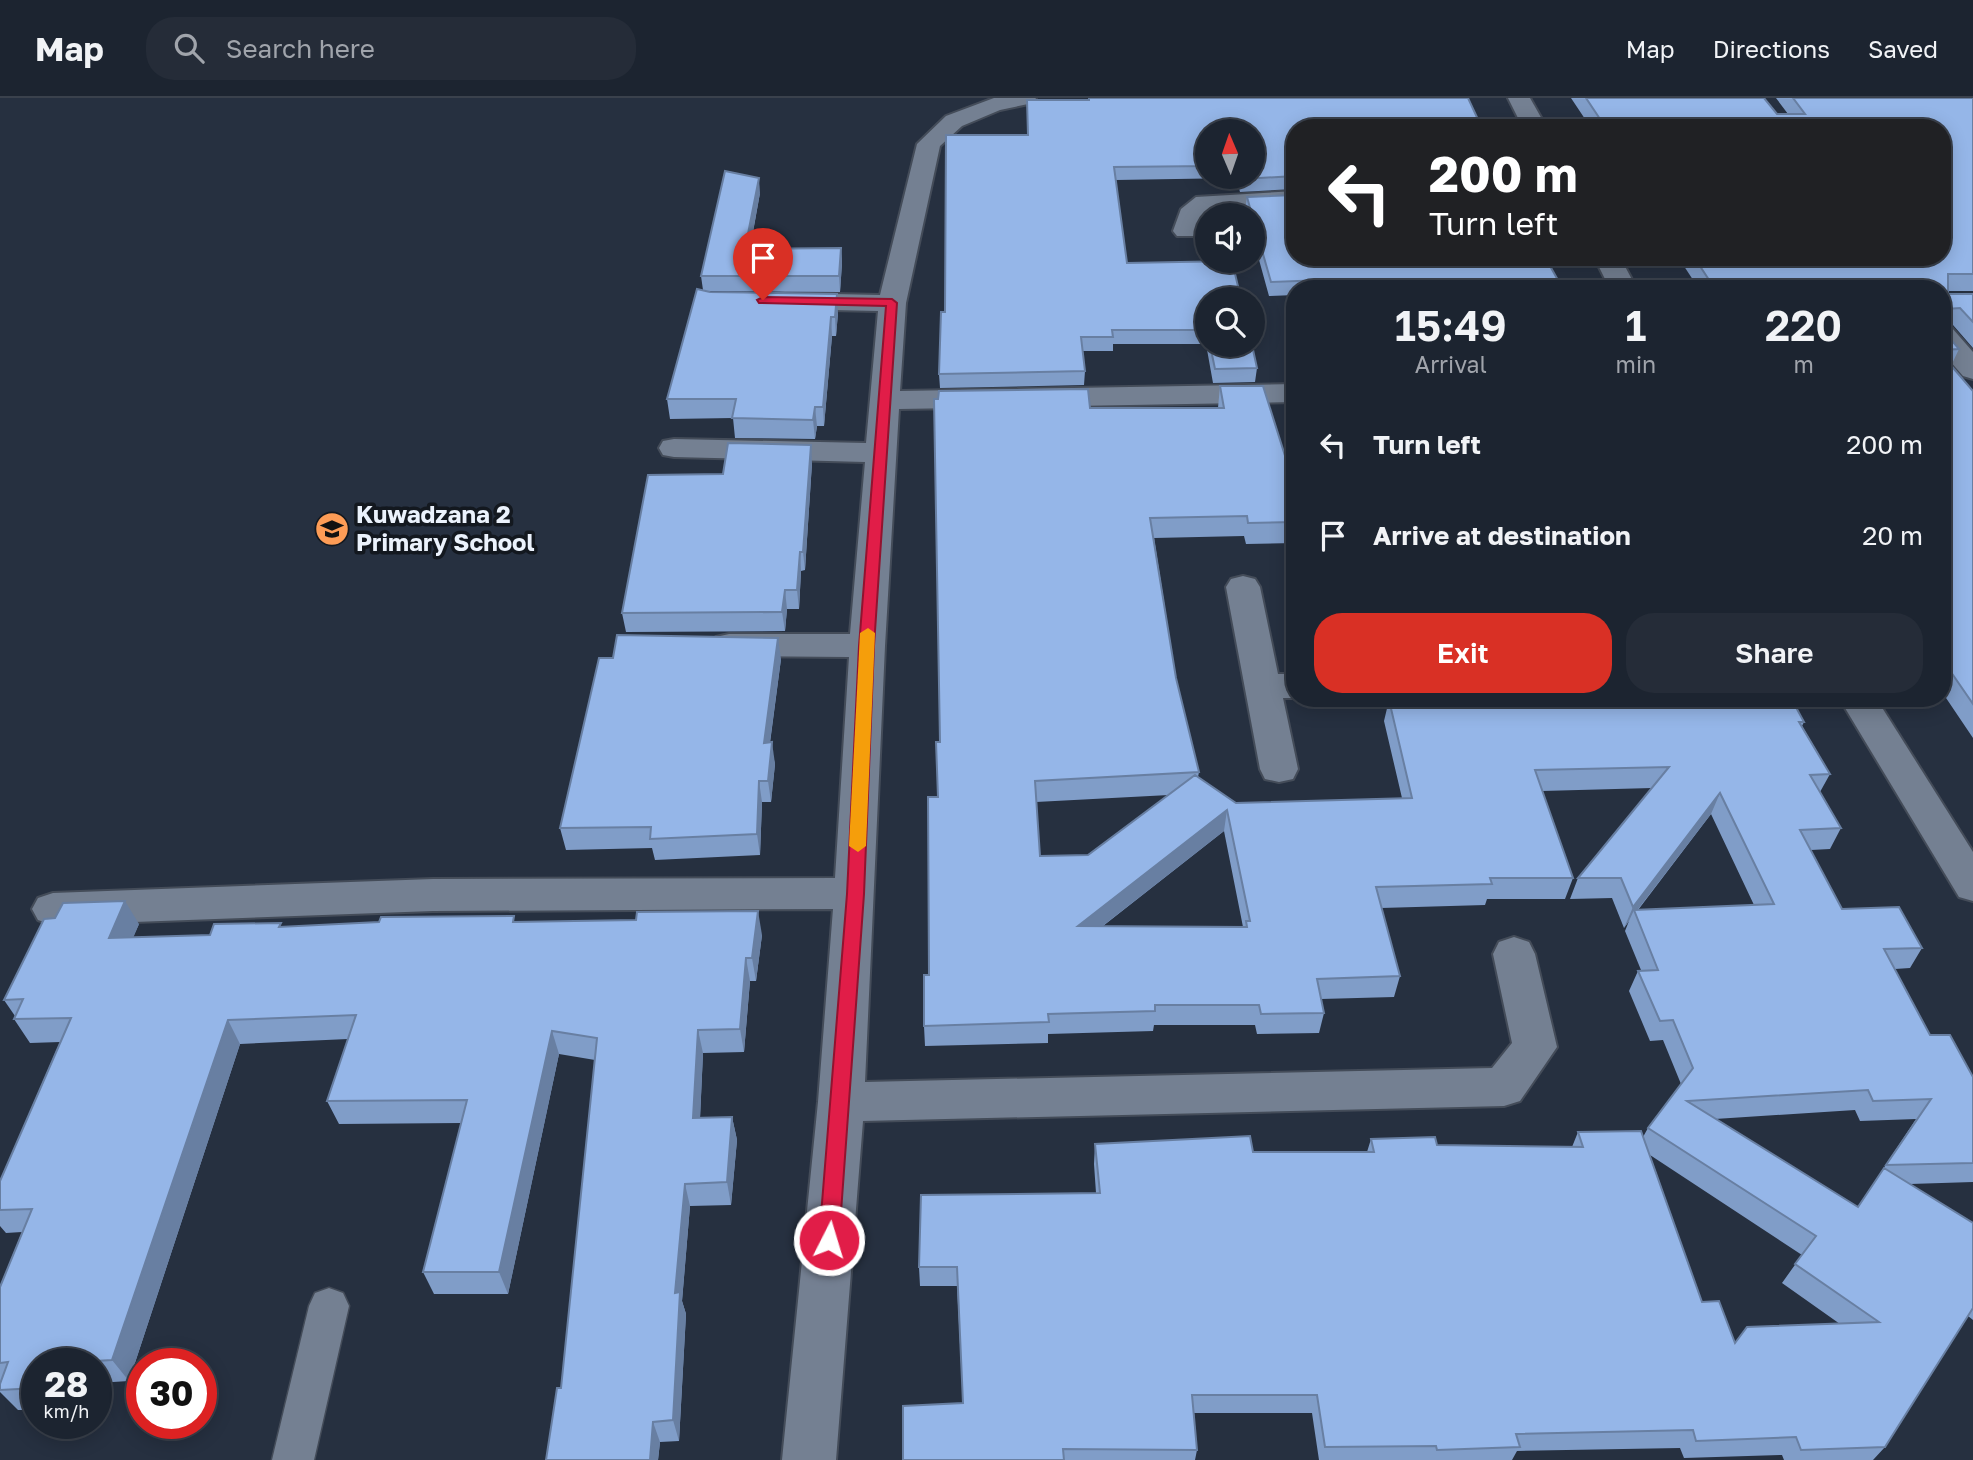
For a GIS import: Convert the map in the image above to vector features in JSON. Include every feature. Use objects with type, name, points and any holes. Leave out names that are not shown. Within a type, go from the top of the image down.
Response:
[{"type":"street","points":[[809,1460],[841,1102],[856,894],[867,646],[892,303],[929,144],[954,121],[993,105],[1025,98]]},
{"type":"street","points":[[1519,98],[1530,119]]},
{"type":"street","points":[[1186,231],[1191,211],[1205,202],[1286,198]]},
{"type":"street","points":[[753,300],[892,303]]},
{"type":"street","points":[[1951,344],[1973,370]]},
{"type":"street","points":[[884,400],[1286,393]]},
{"type":"street","points":[[674,448],[881,453]]},
{"type":"street","points":[[1243,587],[1279,686],[1279,769]]},
{"type":"street","points":[[700,645],[867,646]]},
{"type":"street","points":[[1864,707],[1956,827],[1973,886]]},
{"type":"street","points":[[53,909],[433,895],[856,894]]},
{"type":"street","points":[[841,1102],[1504,1087],[1535,1047],[1514,954]]},
{"type":"lane","points":[[293,1460],[329,1306]]},
{"type":"building","points":[[1468,98],[1478,119],[1286,119],[1286,177],[1265,178],[1265,119],[1195,119],[1195,166],[1114,167],[1127,263],[1195,262],[1195,273],[1235,273],[1238,287],[1195,287],[1195,330],[1112,330],[1113,337],[1081,337],[1085,371],[939,374],[941,312],[945,312],[946,135],[1028,135],[1027,100]]},
{"type":"building","points":[[1586,98],[1764,98],[1777,114],[1805,114],[1793,98],[1973,98],[1973,274],[1948,274],[1948,280],[1709,280],[1700,266],[1951,266],[1951,119],[1600,119]]},
{"type":"building","points":[[725,171],[759,178],[745,249],[841,248],[839,276],[701,276]]},
{"type":"building","points":[[1286,195],[1286,266],[1550,266],[1558,280],[1271,282],[1265,261],[1265,203],[1249,203],[1247,197]]},
{"type":"building","points":[[697,289],[710,292],[837,294],[835,317],[831,317],[823,407],[815,407],[813,420],[732,418],[736,399],[667,399]]},
{"type":"building","points":[[1951,294],[1973,294],[1973,322],[1960,308],[1951,309]]},
{"type":"building","points":[[1951,340],[1959,349],[1951,349]]},
{"type":"building","points":[[1212,357],[1255,357],[1257,368],[1215,369]]},
{"type":"building","points":[[1951,365],[1973,391],[1973,704],[1951,672]]},
{"type":"building","points":[[1220,386],[1263,386],[1286,459],[1286,522],[1248,523],[1247,516],[1150,518],[1176,678],[1199,772],[1035,781],[1040,856],[1088,855],[1195,775],[1236,803],[1412,798],[1391,707],[1796,707],[1804,722],[1799,722],[1830,774],[1810,775],[1841,828],[1800,830],[1842,909],[1899,907],[1922,948],[1884,949],[1930,1035],[1950,1035],[1973,1077],[1973,1163],[1886,1165],[1931,1099],[1873,1101],[1868,1090],[1687,1101],[1858,1207],[1884,1168],[1973,1223],[1973,1308],[1885,1447],[1801,1450],[1796,1437],[1696,1441],[1693,1430],[1516,1434],[1520,1447],[1437,1450],[1436,1446],[1325,1447],[1317,1395],[1192,1395],[1197,1450],[1063,1449],[1064,1460],[903,1460],[903,1406],[963,1403],[957,1267],[919,1267],[921,1195],[1100,1193],[1095,1144],[1250,1136],[1253,1152],[1374,1152],[1371,1139],[1435,1137],[1437,1145],[1583,1147],[1578,1132],[1641,1131],[1702,1302],[1719,1301],[1735,1343],[1747,1327],[1879,1322],[1795,1264],[1816,1236],[1648,1128],[1693,1068],[1673,1020],[1660,1021],[1638,971],[1658,970],[1634,910],[1774,904],[1720,793],[1633,907],[1621,878],[1578,878],[1669,767],[1535,770],[1573,878],[1490,878],[1492,884],[1376,887],[1400,976],[1317,979],[1324,1013],[1261,1014],[1259,1005],[1155,1005],[1155,1011],[1048,1014],[1049,1022],[924,1026],[924,975],[929,975],[928,797],[938,797],[936,742],[940,742],[934,399],[938,399],[939,391],[1088,389],[1090,408],[1224,408]],"holes":[[[1227,810],[1250,921],[1246,921],[1247,927],[1078,926]]]},
{"type":"building","points":[[728,443],[811,445],[803,552],[800,552],[797,590],[785,590],[782,612],[622,613],[648,475],[723,474]]},
{"type":"building","points":[[617,635],[778,638],[764,743],[772,742],[768,781],[759,781],[757,834],[650,839],[651,827],[560,828],[599,658],[613,658]]},
{"type":"building","points":[[125,901],[109,938],[210,935],[214,924],[281,923],[279,927],[379,922],[381,917],[514,916],[513,922],[636,920],[637,912],[758,911],[752,958],[746,958],[740,1029],[698,1030],[693,1118],[732,1117],[727,1182],[685,1184],[675,1293],[680,1292],[673,1420],[653,1422],[650,1460],[546,1460],[557,1388],[561,1388],[597,1038],[552,1031],[499,1272],[423,1272],[467,1100],[327,1101],[356,1015],[228,1020],[112,1360],[112,1348],[21,1348],[21,1389],[0,1390],[8,1362],[0,1363],[0,1287],[32,1209],[0,1210],[0,1181],[71,1018],[14,1019],[23,999],[4,1000],[44,919],[55,918],[63,903]]},
{"type":"slow traffic","points":[[858,846],[868,633]]},
{"type":"place","name":"Kuwadzana 2 Primary School","points":[[332,529]]},
{"type":"route","points":[[763,300],[892,303],[867,646],[856,894],[829,1240]]}]
